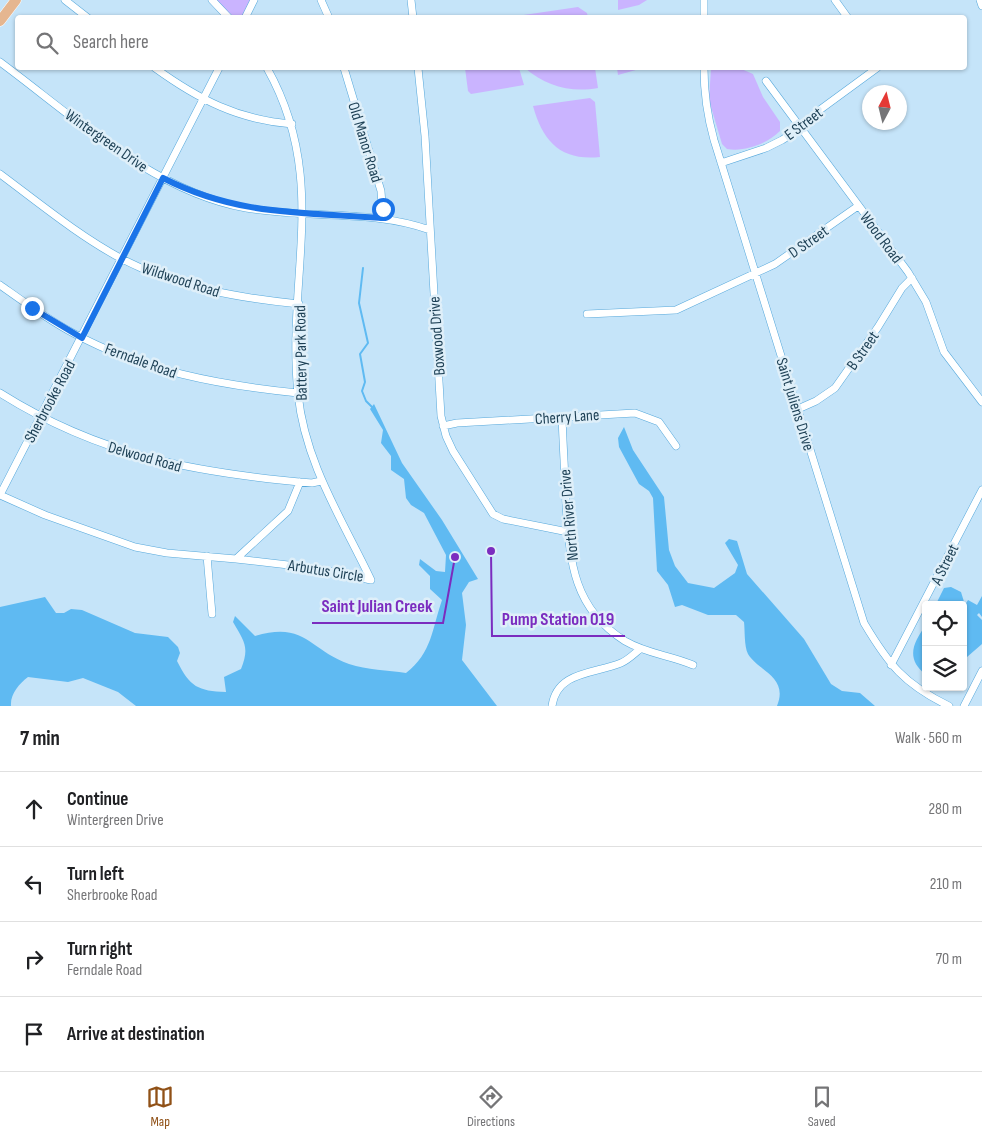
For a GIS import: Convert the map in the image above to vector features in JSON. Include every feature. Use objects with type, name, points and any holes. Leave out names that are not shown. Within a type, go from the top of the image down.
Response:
[{"type":"main road","points":[[0,21],[16,0]]},
{"type":"street","points":[[65,0],[84,15]]},
{"type":"street","points":[[212,0],[227,15]]},
{"type":"street","points":[[246,15],[254,0]]},
{"type":"street","points":[[321,0],[327,15]]},
{"type":"street","points":[[411,0],[413,15]]},
{"type":"street","points":[[704,0],[704,15]]},
{"type":"street","points":[[835,0],[846,15]]},
{"type":"street","points":[[980,0],[982,6]]},
{"type":"street","name":"Wintergreen Drive","points":[[0,62],[130,158],[163,178],[226,203],[273,212],[383,218],[430,230]]},
{"type":"street","points":[[158,70],[202,100],[241,114],[292,124]]},
{"type":"street","name":"Sherbrooke Road","points":[[0,495],[218,70]]},
{"type":"street","name":"Battery Park Road","points":[[268,70],[280,92],[292,124],[302,176],[298,394],[309,451],[321,482]]},
{"type":"street","name":"Old Manor Road","points":[[345,70],[381,191],[383,218]]},
{"type":"street","name":"Boxwood Drive","points":[[418,70],[443,426],[454,450],[493,514],[503,519],[568,532]]},
{"type":"street","name":"Saint Juliens Drive","points":[[704,70],[703,85],[706,114],[858,607],[882,655],[891,665],[912,684],[949,706]]},
{"type":"street","name":"E Street","points":[[721,163],[766,148],[801,128],[821,109],[874,70]]},
{"type":"street","name":"Wood Road","points":[[766,81],[858,206],[877,227],[912,278],[926,302],[944,352],[982,402]]},
{"type":"street","name":"Wildwood Road","points":[[0,174],[70,225],[122,259],[170,279],[202,288],[247,298],[299,304]]},
{"type":"street","name":"D Street","points":[[587,314],[676,310],[756,273],[802,247],[858,206]]},
{"type":"street","name":"B Street","points":[[798,409],[816,401],[834,388],[878,328],[902,288],[912,278]]},
{"type":"street","name":"Ferndale Road","points":[[0,284],[50,320],[82,338],[122,355],[195,379],[298,394]]},
{"type":"street","name":"Delwood Road","points":[[0,393],[40,417],[96,441],[152,459],[216,473],[300,482]]},
{"type":"street","name":"Cherry Lane","points":[[443,426],[457,423],[626,412],[642,414],[664,427],[676,446]]},
{"type":"street","name":"North River Drive","points":[[562,416],[568,532],[572,569],[586,602],[603,624],[640,649],[693,665]]},
{"type":"street","points":[[0,495],[45,515],[135,547],[167,554],[236,559],[288,512],[300,482],[321,482]]},
{"type":"street","name":"Arbutus Circle","points":[[236,559],[314,568],[370,580],[321,482]]},
{"type":"street","name":"A Street","points":[[891,665],[982,490]]},
{"type":"street","points":[[207,556],[212,614]]},
{"type":"street","points":[[552,706],[557,690],[568,679],[623,662],[640,649]]},
{"type":"street","points":[[964,706],[982,671]]},
{"type":"shaded area","points":[[215,0],[251,0],[244,15],[232,15]]},
{"type":"shaded area","points":[[618,0],[647,0],[639,5],[618,10]]},
{"type":"shaded area","points":[[578,7],[588,15],[524,15]]},
{"type":"shaded area","points":[[465,70],[520,70],[524,85],[471,94],[468,91]]},
{"type":"shaded area","points":[[528,70],[595,70],[598,88],[568,89],[550,84]]},
{"type":"shaded area","points":[[617,70],[636,70],[618,75]]},
{"type":"shaded area","points":[[711,70],[744,70],[753,74],[763,97],[780,122],[780,131],[769,140],[755,146],[734,150],[727,149],[722,144],[709,100]]},
{"type":"shaded area","points":[[590,98],[595,102],[600,157],[574,156],[564,152],[548,139],[537,119],[533,106]]},
{"type":"water","points":[[374,404],[402,463],[442,520],[478,579],[469,582],[462,593],[466,625],[462,660],[497,706],[136,706],[118,692],[83,678],[68,682],[28,677],[16,690],[12,697],[11,706],[0,706],[0,607],[45,597],[56,613],[64,613],[71,609],[82,610],[135,633],[168,637],[178,647],[180,653],[177,661],[186,677],[202,689],[226,692],[224,677],[241,669],[245,649],[243,639],[233,622],[235,616],[255,636],[272,632],[286,632],[306,639],[325,652],[349,664],[370,669],[406,673],[415,665],[426,649],[442,600],[430,589],[430,576],[419,565],[420,559],[436,571],[445,572],[446,555],[424,513],[411,505],[406,498],[404,479],[391,470],[391,456],[381,443],[383,430],[370,409]]},
{"type":"water","points":[[624,427],[633,450],[664,497],[669,550],[675,566],[688,583],[714,588],[735,573],[738,565],[725,543],[729,539],[737,541],[747,574],[804,639],[831,684],[842,691],[860,693],[875,706],[777,706],[780,696],[779,688],[776,681],[748,654],[744,622],[736,615],[708,615],[682,605],[675,607],[668,585],[657,571],[653,498],[649,491],[639,484],[619,447],[618,438]]},
{"type":"water","points":[[951,587],[961,592],[964,601],[938,601],[944,588]]},
{"type":"water","points":[[982,596],[982,617],[979,613],[977,615],[982,620],[982,644],[967,657],[967,602],[968,600],[977,605]]},
{"type":"water","points":[[922,631],[922,671],[916,663],[913,651]]},
{"type":"waterway","points":[[363,268],[359,303],[368,343],[360,354],[365,382],[362,391],[366,401],[374,409]]},
{"type":"place","name":"Pump Station 019","points":[[491,551]]},
{"type":"place","name":"Saint Julian Creek","points":[[455,557]]},
{"type":"route","points":[[32,308],[82,338],[163,178],[188,190],[226,203],[273,212],[383,218],[383,209]]}]
